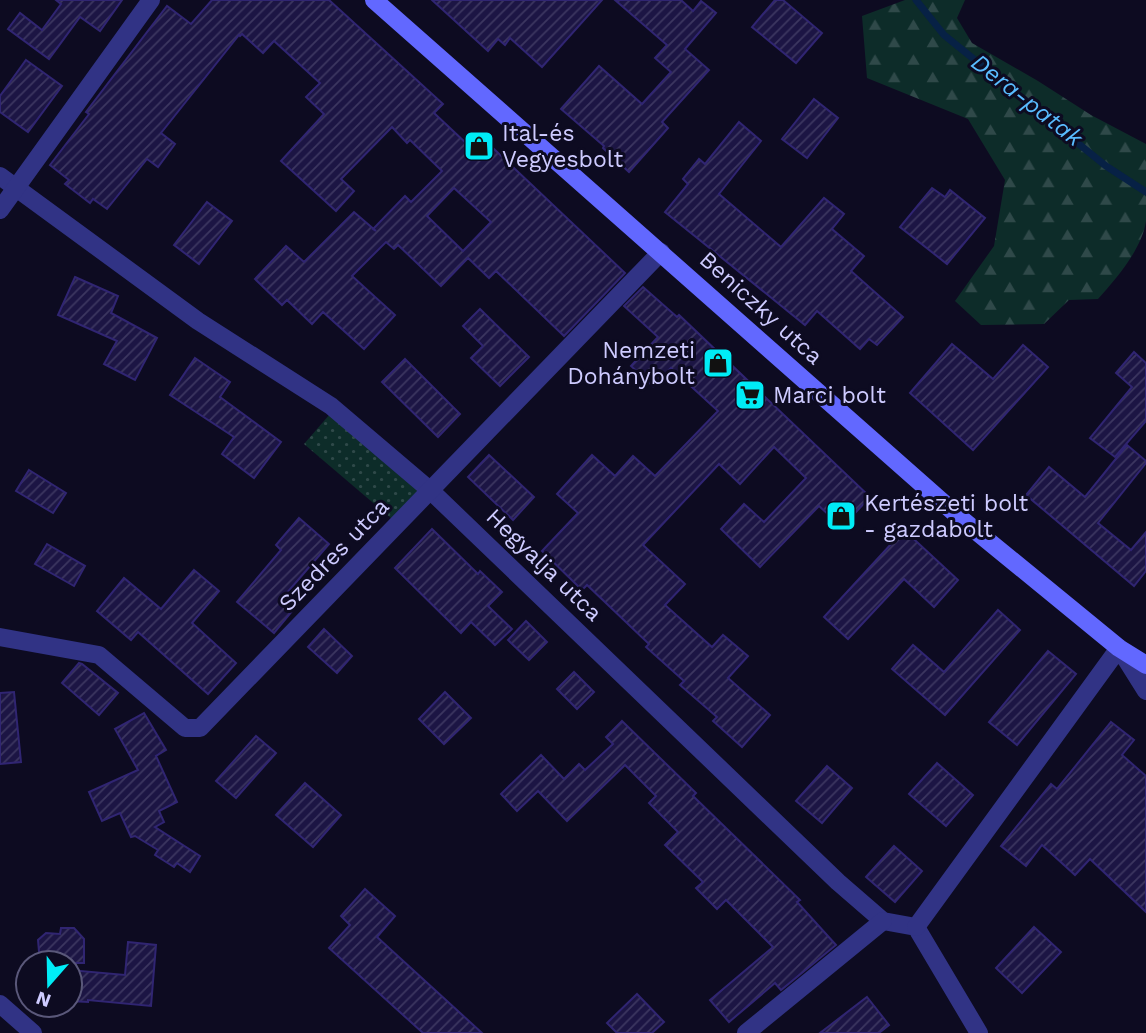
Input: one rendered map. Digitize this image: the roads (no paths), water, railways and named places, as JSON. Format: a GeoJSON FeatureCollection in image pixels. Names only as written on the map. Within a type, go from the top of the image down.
{"type":"FeatureCollection","features":[{"type":"Feature","properties":{"kind":"main road","name":"Beniczky utca"},"geometry":{"type":"LineString","coordinates":[[374,0],[965,522],[1119,648],[1146,665]]}},
{"type":"Feature","properties":{"kind":"street"},"geometry":{"type":"LineString","coordinates":[[0,210],[151,0]]}},
{"type":"Feature","properties":{"kind":"street","name":"Hegyalja utca"},"geometry":{"type":"LineString","coordinates":[[0,176],[198,321],[331,405],[431,491],[828,873],[883,921]]}},
{"type":"Feature","properties":{"kind":"street","name":"Szedres utca"},"geometry":{"type":"LineString","coordinates":[[0,637],[99,655],[185,728],[200,728],[661,252]]}},
{"type":"Feature","properties":{"kind":"street"},"geometry":{"type":"LineString","coordinates":[[916,926],[1119,648],[1146,691]]}},
{"type":"Feature","properties":{"kind":"street"},"geometry":{"type":"LineString","coordinates":[[746,1033],[883,921],[916,926]]}},
{"type":"Feature","properties":{"kind":"street"},"geometry":{"type":"LineString","coordinates":[[916,926],[979,1033]]}},
{"type":"Feature","properties":{"kind":"street"},"geometry":{"type":"LineString","coordinates":[[0,1004],[33,1033]]}},
{"type":"Feature","properties":{"kind":"waterway","name":"Dera-patak"},"geometry":{"type":"LineString","coordinates":[[916,0],[944,35],[1106,166],[1146,192]]}},
{"type":"Feature","properties":{"kind":"place","name":"Ital-és Vegyesbolt"},"geometry":{"type":"Point","coordinates":[479,146]}},
{"type":"Feature","properties":{"kind":"place","name":"Nemzeti Dohánybolt"},"geometry":{"type":"Point","coordinates":[718,363]}},
{"type":"Feature","properties":{"kind":"place","name":"Marci bolt"},"geometry":{"type":"Point","coordinates":[750,395]}},
{"type":"Feature","properties":{"kind":"place","name":"Kertészeti bolt - gazdabolt"},"geometry":{"type":"Point","coordinates":[841,516]}}]}
